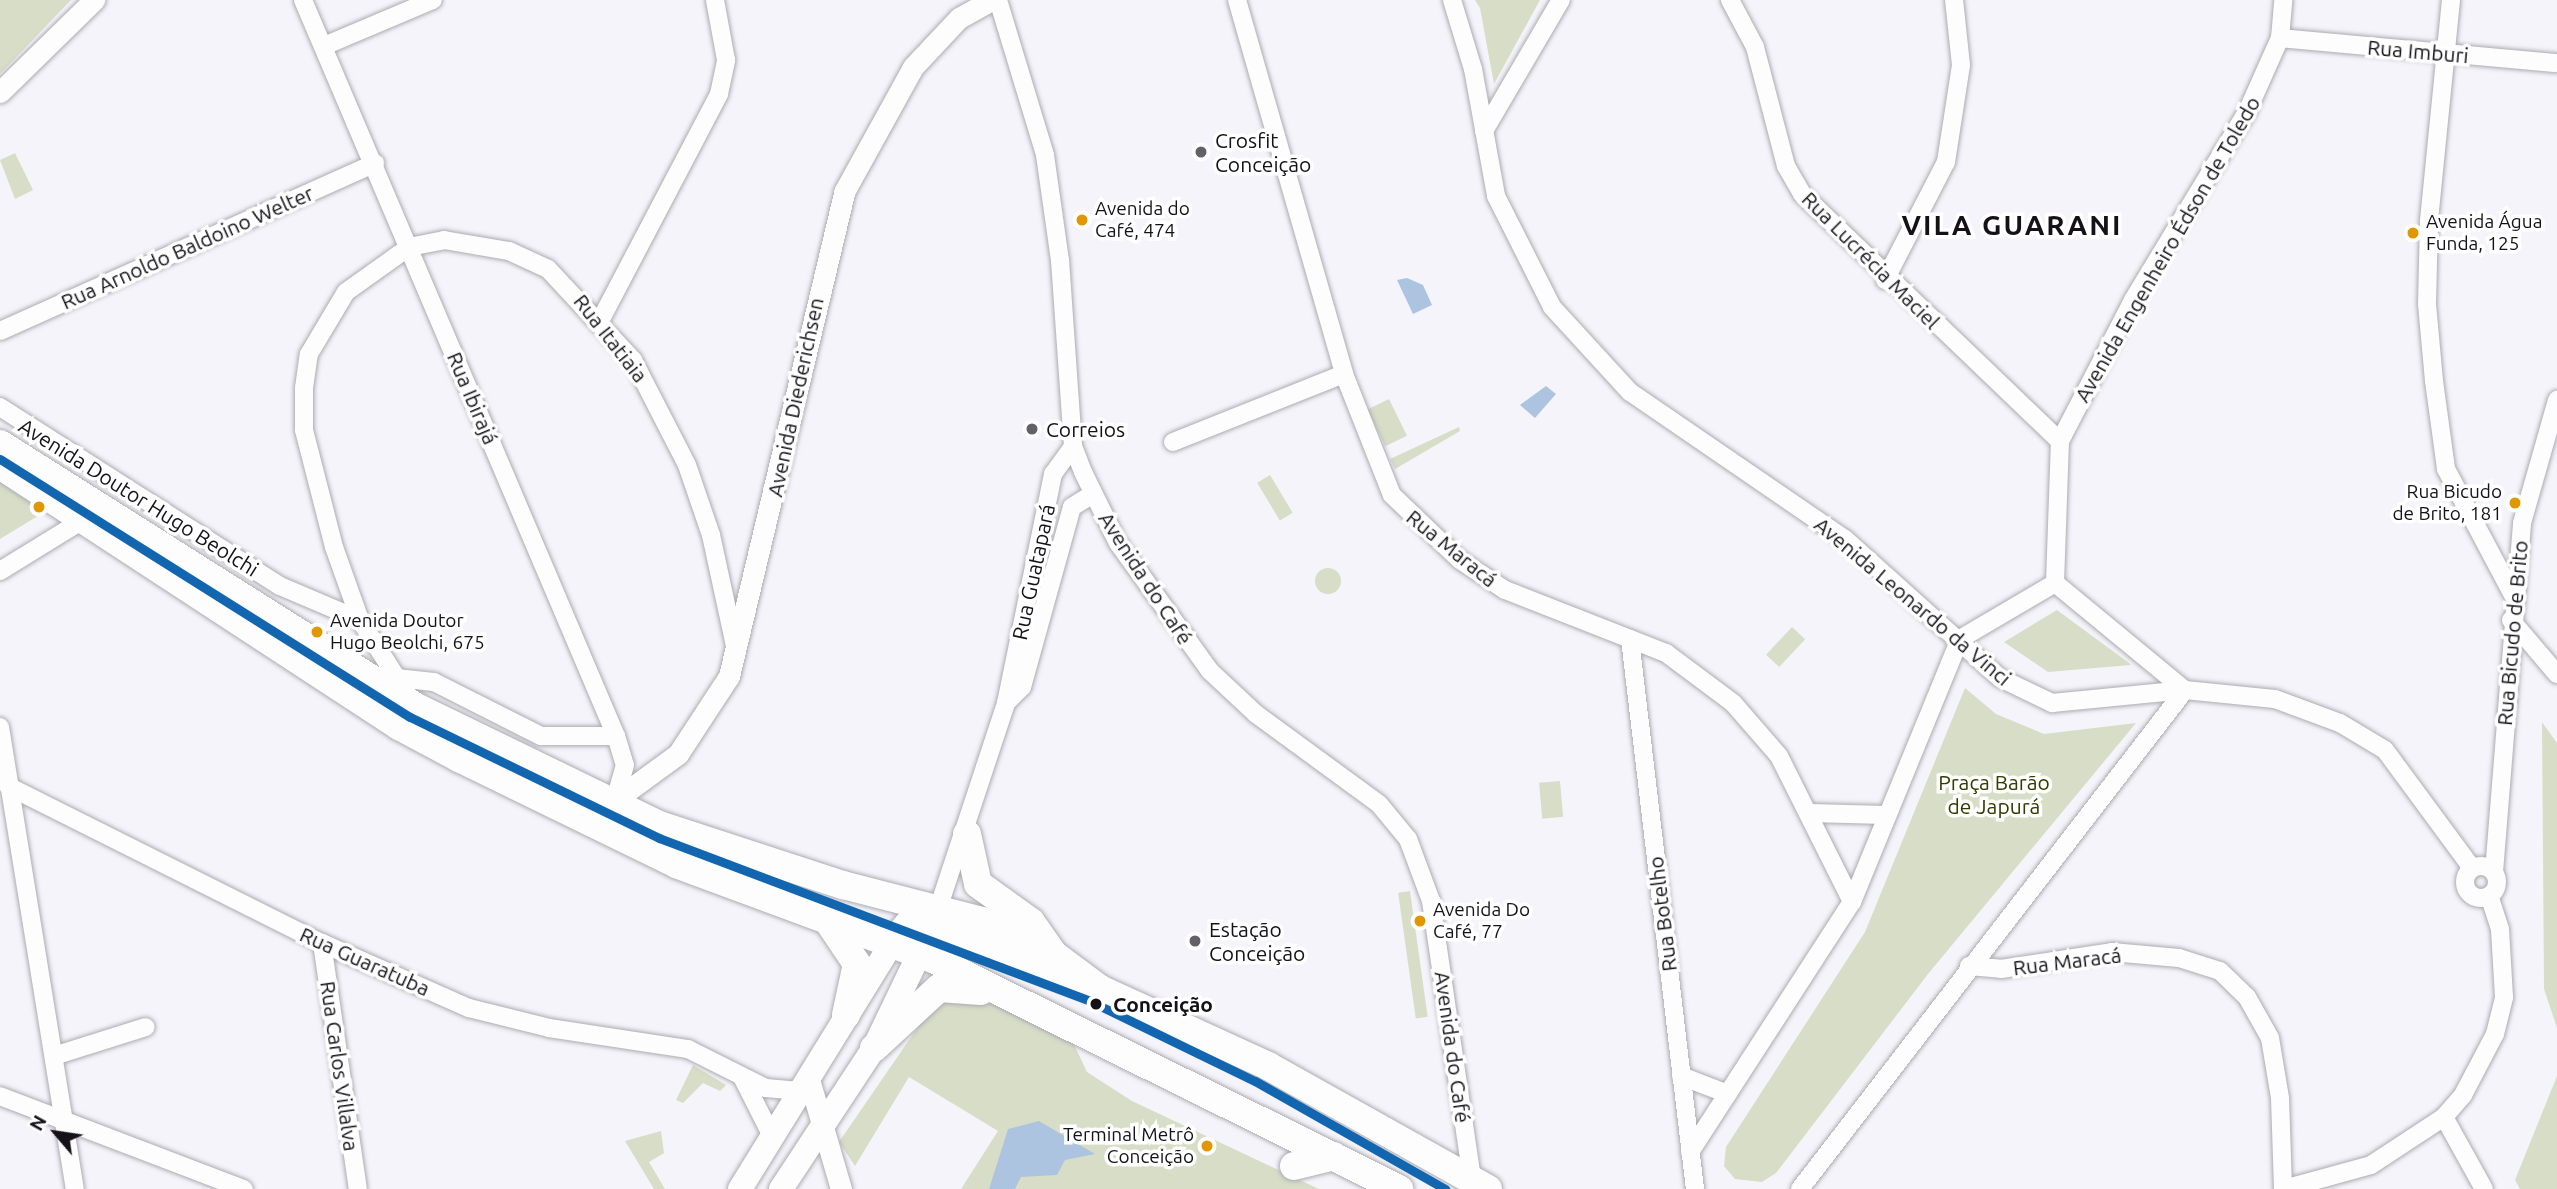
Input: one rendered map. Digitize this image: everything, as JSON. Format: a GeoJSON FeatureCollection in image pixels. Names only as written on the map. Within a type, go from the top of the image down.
{"type":"FeatureCollection","features":[{"type":"Feature","properties":{"kind":"main road","name":"Avenida Doutor Hugo Beolchi"},"geometry":{"type":"LineString","coordinates":[[0,444],[414,706],[615,800],[659,825],[935,918]]}},
{"type":"Feature","properties":{"kind":"main road"},"geometry":{"type":"LineString","coordinates":[[0,465],[399,726],[654,854],[921,954],[1399,1189]]}},
{"type":"Feature","properties":{"kind":"main road"},"geometry":{"type":"LineString","coordinates":[[83,520],[108,517],[174,553]]}},
{"type":"Feature","properties":{"kind":"main road"},"geometry":{"type":"LineString","coordinates":[[510,782],[594,807],[615,800]]}},
{"type":"Feature","properties":{"kind":"main road"},"geometry":{"type":"LineString","coordinates":[[967,834],[978,884],[1031,922],[1053,954],[1100,989]]}},
{"type":"Feature","properties":{"kind":"main road"},"geometry":{"type":"LineString","coordinates":[[824,917],[857,964],[846,1015]]}},
{"type":"Feature","properties":{"kind":"main road"},"geometry":{"type":"LineString","coordinates":[[935,918],[1100,989],[1268,1066],[1478,1186]]}},
{"type":"Feature","properties":{"kind":"main road"},"geometry":{"type":"LineString","coordinates":[[740,1189],[846,1015],[892,943],[908,926],[935,918],[1053,954]]}},
{"type":"Feature","properties":{"kind":"main road","name":"Rua Guatapará"},"geometry":{"type":"LineString","coordinates":[[780,1189],[874,1048],[921,954],[935,918]]}},
{"type":"Feature","properties":{"kind":"main road"},"geometry":{"type":"LineString","coordinates":[[874,1048],[939,988],[998,994]]}},
{"type":"Feature","properties":{"kind":"main road"},"geometry":{"type":"LineString","coordinates":[[1294,1166],[1335,1156]]}},
{"type":"Feature","properties":{"kind":"street"},"geometry":{"type":"LineString","coordinates":[[0,92],[94,0]]}},
{"type":"Feature","properties":{"kind":"street","name":"Rua Ibirajá"},"geometry":{"type":"LineString","coordinates":[[303,0],[375,163],[615,736],[625,765],[615,800]]}},
{"type":"Feature","properties":{"kind":"street"},"geometry":{"type":"LineString","coordinates":[[324,46],[433,0]]}},
{"type":"Feature","properties":{"kind":"street"},"geometry":{"type":"LineString","coordinates":[[601,319],[719,94],[726,60],[715,0]]}},
{"type":"Feature","properties":{"kind":"street","name":"Avenida Diederichsen"},"geometry":{"type":"LineString","coordinates":[[615,800],[663,768],[697,733],[737,655],[844,192],[913,67],[959,18],[991,0]]}},
{"type":"Feature","properties":{"kind":"street","name":"Avenida do Café"},"geometry":{"type":"LineString","coordinates":[[998,0],[1024,73],[1056,221],[1073,446],[1093,494],[1165,615],[1210,671],[1256,714],[1379,804],[1408,839],[1431,901],[1478,1186]]}},
{"type":"Feature","properties":{"kind":"street","name":"Rua Maracá"},"geometry":{"type":"LineString","coordinates":[[1237,0],[1344,374],[1392,495],[1419,526],[1533,606],[1667,653],[1734,703],[1779,756],[1852,902]]}},
{"type":"Feature","properties":{"kind":"street","name":"Avenida Leonardo da Vinci"},"geometry":{"type":"LineString","coordinates":[[1452,0],[1496,196],[1515,238],[1552,307],[1583,347],[1639,399],[1845,539],[1960,639],[2000,678],[2052,704],[2186,690],[2275,699],[2340,723],[2385,750],[2472,868]]}},
{"type":"Feature","properties":{"kind":"street"},"geometry":{"type":"LineString","coordinates":[[1483,131],[1562,0]]}},
{"type":"Feature","properties":{"kind":"street","name":"Rua Lucrécia Maciel"},"geometry":{"type":"LineString","coordinates":[[1730,0],[1755,47],[1786,166],[1802,194],[1885,280],[2060,441]]}},
{"type":"Feature","properties":{"kind":"street"},"geometry":{"type":"LineString","coordinates":[[1885,280],[1946,162],[1961,65],[1954,0]]}},
{"type":"Feature","properties":{"kind":"street","name":"Avenida Engenheiro Édson de Toledo"},"geometry":{"type":"LineString","coordinates":[[2055,583],[2060,441],[2133,300],[2247,112],[2280,38],[2284,0]]}},
{"type":"Feature","properties":{"kind":"street"},"geometry":{"type":"LineString","coordinates":[[2451,0],[2429,222],[2427,304],[2434,380],[2446,469],[2513,595]]}},
{"type":"Feature","properties":{"kind":"street","name":"Rua Imburi"},"geometry":{"type":"LineString","coordinates":[[2280,38],[2557,63]]}},
{"type":"Feature","properties":{"kind":"street","name":"Rua Arnoldo Baldoino Welter"},"geometry":{"type":"LineString","coordinates":[[0,331],[375,163]]}},
{"type":"Feature","properties":{"kind":"street","name":"Rua Itatiaia"},"geometry":{"type":"LineString","coordinates":[[414,706],[360,620],[313,480],[304,388],[309,354],[346,292],[409,247],[444,240],[509,251],[548,269],[601,319],[633,360],[687,465],[711,535],[737,655]]}},
{"type":"Feature","properties":{"kind":"street"},"geometry":{"type":"LineString","coordinates":[[1173,442],[1344,374]]}},
{"type":"Feature","properties":{"kind":"street","name":"Rua Bicudo de Brito"},"geometry":{"type":"LineString","coordinates":[[2494,872],[2513,595],[2522,523],[2557,400]]}},
{"type":"Feature","properties":{"kind":"street","name":"Avenida Doutor Hugo Beolchi"},"geometry":{"type":"LineString","coordinates":[[0,407],[280,586],[360,620]]}},
{"type":"Feature","properties":{"kind":"street","name":"Rua Guatapará"},"geometry":{"type":"LineString","coordinates":[[935,918],[967,834],[1006,703],[1053,474],[1073,446]]}},
{"type":"Feature","properties":{"kind":"street","name":"Rua Guatapará"},"geometry":{"type":"LineString","coordinates":[[1006,703],[1022,687],[1072,507],[1093,494]]}},
{"type":"Feature","properties":{"kind":"street"},"geometry":{"type":"LineString","coordinates":[[0,571],[83,520]]}},
{"type":"Feature","properties":{"kind":"street"},"geometry":{"type":"LineString","coordinates":[[1690,1152],[1852,902],[1960,639],[2055,583],[2186,690],[1969,966],[1800,1189]]}},
{"type":"Feature","properties":{"kind":"street","name":"Avenida Doutor Hugo Beolchi"},"geometry":{"type":"LineString","coordinates":[[264,612],[280,586]]}},
{"type":"Feature","properties":{"kind":"street"},"geometry":{"type":"LineString","coordinates":[[2511,620],[2557,674]]}},
{"type":"Feature","properties":{"kind":"street","name":"Rua Botelho"},"geometry":{"type":"LineString","coordinates":[[1630,639],[1695,1189]]}},
{"type":"Feature","properties":{"kind":"street"},"geometry":{"type":"LineString","coordinates":[[396,678],[434,682],[541,736],[615,736]]}},
{"type":"Feature","properties":{"kind":"street"},"geometry":{"type":"LineString","coordinates":[[0,727],[67,1126],[75,1189]]}},
{"type":"Feature","properties":{"kind":"street","name":"Rua Guaratuba"},"geometry":{"type":"LineString","coordinates":[[8,786],[322,943],[499,1018],[688,1049],[742,1077],[804,1084]]}},
{"type":"Feature","properties":{"kind":"street"},"geometry":{"type":"LineString","coordinates":[[1809,813],[1886,815]]}},
{"type":"Feature","properties":{"kind":"street"},"geometry":{"type":"LineString","coordinates":[[2472,868],[2494,872],[2498,882],[2489,896],[2469,892],[2466,876],[2472,868]]}},
{"type":"Feature","properties":{"kind":"street"},"geometry":{"type":"LineString","coordinates":[[2283,1189],[2371,1165],[2444,1117],[2481,1065],[2504,997],[2500,929],[2489,896]]}},
{"type":"Feature","properties":{"kind":"street","name":"Rua Carlos Villalva"},"geometry":{"type":"LineString","coordinates":[[322,943],[358,1189]]}},
{"type":"Feature","properties":{"kind":"street","name":"Rua Maracá"},"geometry":{"type":"LineString","coordinates":[[1969,966],[2001,969],[2123,952],[2179,958],[2220,971],[2247,997],[2270,1038],[2280,1098],[2283,1189]]}},
{"type":"Feature","properties":{"kind":"street"},"geometry":{"type":"LineString","coordinates":[[54,1056],[146,1027]]}},
{"type":"Feature","properties":{"kind":"street"},"geometry":{"type":"LineString","coordinates":[[1681,1076],[1728,1094]]}},
{"type":"Feature","properties":{"kind":"street"},"geometry":{"type":"LineString","coordinates":[[742,1077],[773,1138]]}},
{"type":"Feature","properties":{"kind":"street"},"geometry":{"type":"LineString","coordinates":[[804,1084],[841,1189]]}},
{"type":"Feature","properties":{"kind":"street"},"geometry":{"type":"LineString","coordinates":[[0,1097],[67,1126],[244,1189]]}},
{"type":"Feature","properties":{"kind":"street"},"geometry":{"type":"LineString","coordinates":[[2444,1117],[2484,1189]]}},
{"type":"Feature","properties":{"kind":"green space"},"geometry":{"type":"Polygon","coordinates":[[[0,0],[71,0],[0,74],[0,0]]]}},
{"type":"Feature","properties":{"kind":"green space"},"geometry":{"type":"Polygon","coordinates":[[[1475,0],[1540,0],[1494,84],[1480,8],[1475,0]]]}},
{"type":"Feature","properties":{"kind":"green space"},"geometry":{"type":"Polygon","coordinates":[[[15,153],[33,190],[15,199],[0,160],[15,153]]]}},
{"type":"Feature","properties":{"kind":"green space"},"geometry":{"type":"Polygon","coordinates":[[[1389,399],[1407,436],[1385,446],[1367,410],[1389,399]]]}},
{"type":"Feature","properties":{"kind":"green space"},"geometry":{"type":"Polygon","coordinates":[[[1459,427],[1460,431],[1395,469],[1390,459],[1459,427]]]}},
{"type":"Feature","properties":{"kind":"green space"},"geometry":{"type":"Polygon","coordinates":[[[1270,475],[1293,513],[1280,520],[1257,483],[1270,475]]]}},
{"type":"Feature","properties":{"kind":"green space"},"geometry":{"type":"Polygon","coordinates":[[[0,476],[51,508],[0,539],[0,476]]]}},
{"type":"Feature","properties":{"kind":"green space"},"geometry":{"type":"Polygon","coordinates":[[[1328,568],[1337,572],[1341,581],[1337,590],[1328,594],[1319,590],[1315,581],[1319,572],[1328,568]]]}},
{"type":"Feature","properties":{"kind":"green space"},"geometry":{"type":"Polygon","coordinates":[[[2057,610],[2131,665],[2048,672],[2004,642],[2057,610]]]}},
{"type":"Feature","properties":{"kind":"green space"},"geometry":{"type":"Polygon","coordinates":[[[1792,627],[1805,639],[1779,667],[1766,655],[1792,627]]]}},
{"type":"Feature","properties":{"kind":"green space","name":"Praça Barão de Japurá"},"geometry":{"type":"Polygon","coordinates":[[[1965,688],[1996,714],[2044,734],[2136,723],[1928,974],[1776,1173],[1762,1182],[1735,1179],[1724,1166],[1726,1147],[1865,932],[1965,688]]]}},
{"type":"Feature","properties":{"kind":"green space"},"geometry":{"type":"Polygon","coordinates":[[[2542,722],[2557,743],[2557,1028],[2544,989],[2542,722]]]}},
{"type":"Feature","properties":{"kind":"green space"},"geometry":{"type":"Polygon","coordinates":[[[1560,781],[1563,817],[1542,819],[1539,783],[1560,781]]]}},
{"type":"Feature","properties":{"kind":"green space"},"geometry":{"type":"Polygon","coordinates":[[[1410,891],[1428,1017],[1416,1018],[1398,893],[1410,891]]]}},
{"type":"Feature","properties":{"kind":"green space"},"geometry":{"type":"Polygon","coordinates":[[[942,992],[1013,1005],[1071,1038],[1087,1072],[1132,1101],[1319,1189],[961,1189],[998,1131],[909,1077],[855,1166],[839,1142],[942,992]]]}},
{"type":"Feature","properties":{"kind":"green space"},"geometry":{"type":"Polygon","coordinates":[[[693,1065],[726,1085],[720,1091],[703,1083],[683,1103],[676,1100],[693,1065]]]}},
{"type":"Feature","properties":{"kind":"green space"},"geometry":{"type":"Polygon","coordinates":[[[2557,1076],[2557,1189],[2520,1189],[2515,1180],[2557,1076]]]}},
{"type":"Feature","properties":{"kind":"green space"},"geometry":{"type":"Polygon","coordinates":[[[661,1131],[664,1153],[649,1162],[665,1189],[654,1189],[625,1141],[661,1131]]]}},
{"type":"Feature","properties":{"kind":"water"},"geometry":{"type":"Polygon","coordinates":[[[1407,278],[1423,285],[1432,305],[1413,314],[1397,280],[1407,278]]]}},
{"type":"Feature","properties":{"kind":"water"},"geometry":{"type":"Polygon","coordinates":[[[1546,386],[1556,394],[1535,418],[1520,405],[1546,386]]]}},
{"type":"Feature","properties":{"kind":"water"},"geometry":{"type":"Polygon","coordinates":[[[1039,1121],[1095,1154],[1065,1160],[1057,1175],[1021,1177],[1015,1189],[989,1189],[1008,1129],[1039,1121]]]}},
{"type":"Feature","properties":{"kind":"transit line"},"geometry":{"type":"LineString","coordinates":[[0,459],[410,717],[659,838],[1090,1001],[1255,1081],[1445,1189]]}},
{"type":"Feature","properties":{"kind":"place","name":"Crosfit Conceição"},"geometry":{"type":"Point","coordinates":[1201,152]}},
{"type":"Feature","properties":{"kind":"place","name":"Avenida do Café, 474"},"geometry":{"type":"Point","coordinates":[1082,220]}},
{"type":"Feature","properties":{"kind":"place","name":"Avenida Água Funda, 125"},"geometry":{"type":"Point","coordinates":[2413,233]}},
{"type":"Feature","properties":{"kind":"place","name":"Correios"},"geometry":{"type":"Point","coordinates":[1032,429]}},
{"type":"Feature","properties":{"kind":"place","name":"Rua Bicudo de Brito, 181"},"geometry":{"type":"Point","coordinates":[2515,503]}},
{"type":"Feature","properties":{"kind":"place","name":"Avenida Doutor Hugo Beolchi, 675"},"geometry":{"type":"Point","coordinates":[317,632]}},
{"type":"Feature","properties":{"kind":"place","name":"Avenida Do Café, 77"},"geometry":{"type":"Point","coordinates":[1420,921]}},
{"type":"Feature","properties":{"kind":"place","name":"Estação Conceição"},"geometry":{"type":"Point","coordinates":[1195,941]}},
{"type":"Feature","properties":{"kind":"place","name":"Conceição"},"geometry":{"type":"Point","coordinates":[1096,1004]}},
{"type":"Feature","properties":{"kind":"place","name":"Terminal Metrô Conceição"},"geometry":{"type":"Point","coordinates":[1207,1146]}},
{"type":"Feature","properties":{"kind":"district","name":"VILA GUARANI"},"geometry":{"type":"Point","coordinates":[2012,225]}}]}
